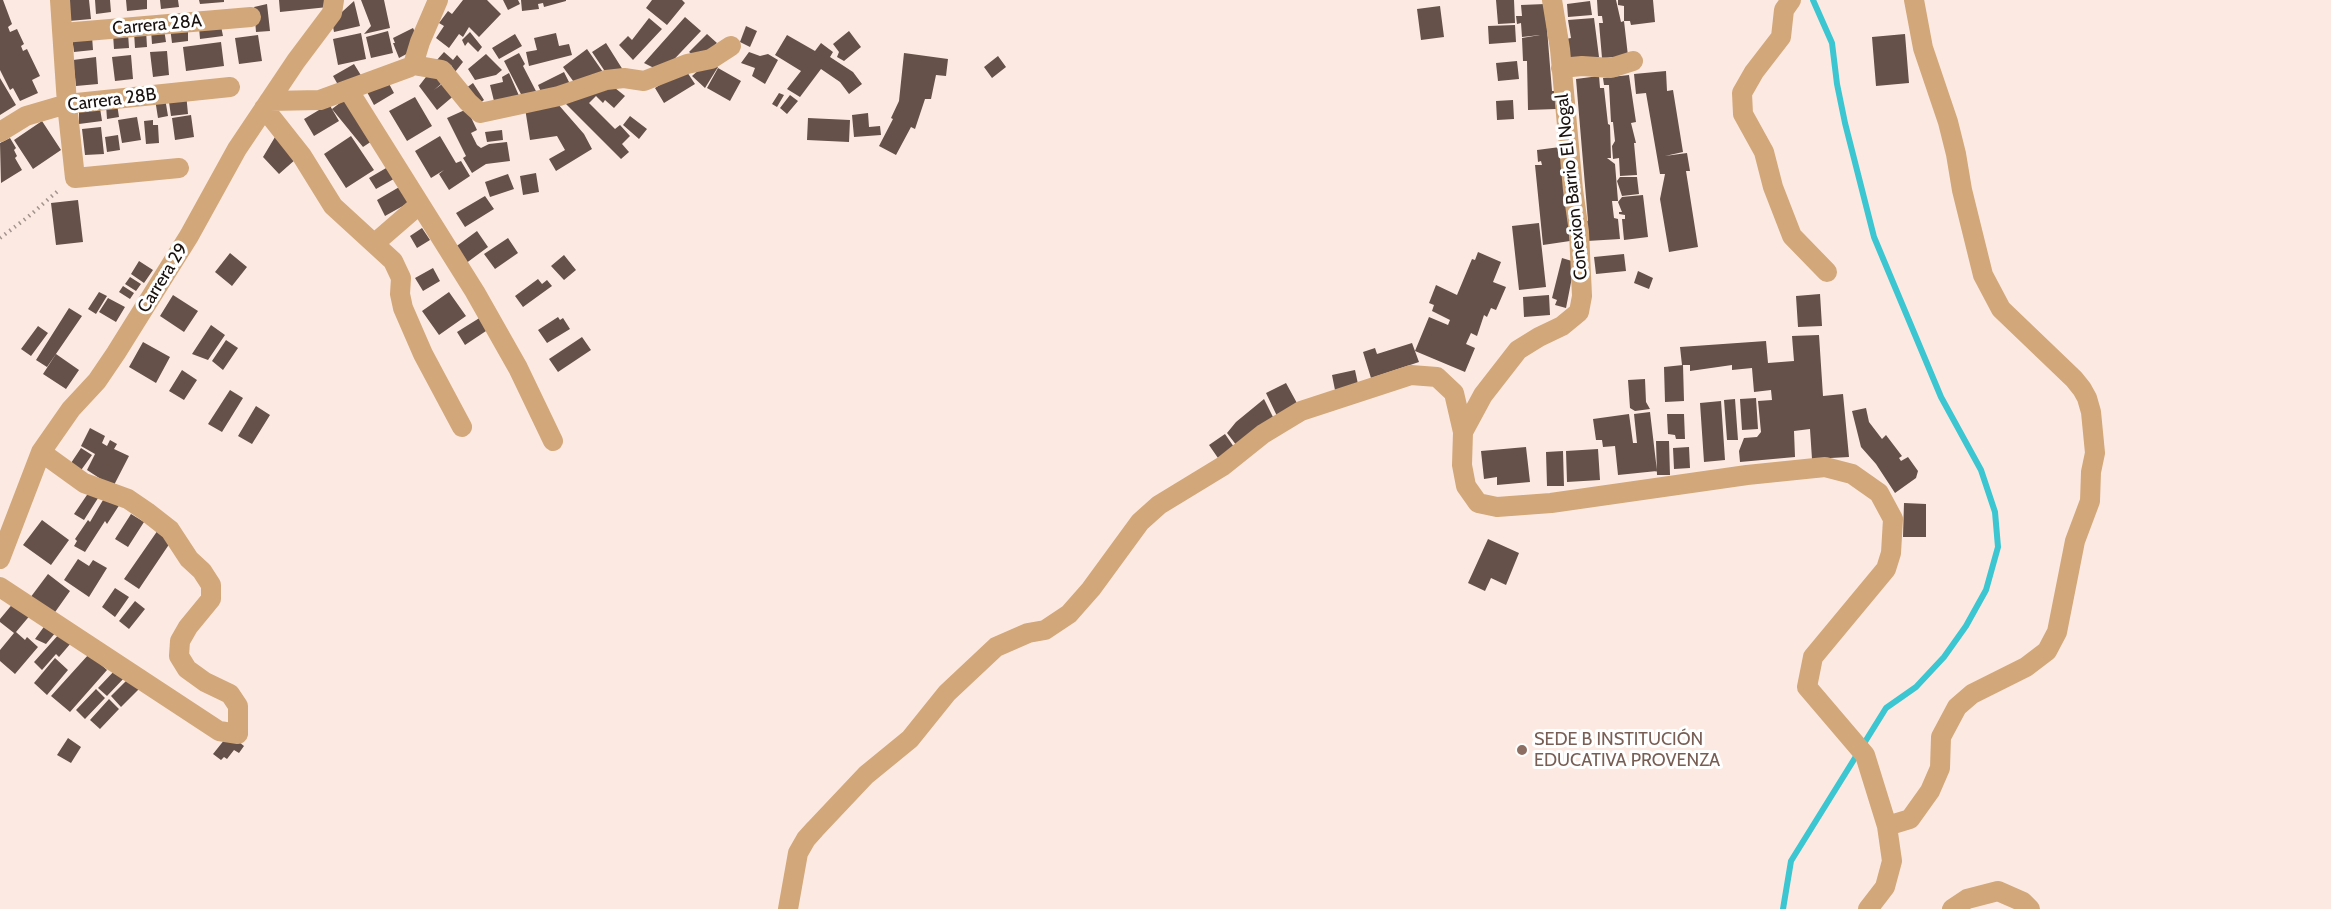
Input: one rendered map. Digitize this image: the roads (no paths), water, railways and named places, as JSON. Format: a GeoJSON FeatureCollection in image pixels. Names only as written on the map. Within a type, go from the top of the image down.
{"type":"FeatureCollection","features":[{"type":"Feature","properties":{"kind":"street"},"geometry":{"type":"LineString","coordinates":[[60,0],[75,178],[179,168]]}},
{"type":"Feature","properties":{"kind":"street","name":"Carrera 29"},"geometry":{"type":"LineString","coordinates":[[0,559],[41,452],[71,409],[97,381],[116,353],[189,236],[237,149],[296,61],[332,13],[334,0]]}},
{"type":"Feature","properties":{"kind":"street"},"geometry":{"type":"LineString","coordinates":[[413,65],[438,0]]}},
{"type":"Feature","properties":{"kind":"street","name":"Conexion Barrio El Nogal"},"geometry":{"type":"LineString","coordinates":[[1463,432],[1484,396],[1518,350],[1562,326],[1579,312],[1582,296],[1582,271],[1552,0]]}},
{"type":"Feature","properties":{"kind":"street"},"geometry":{"type":"LineString","coordinates":[[1791,0],[1784,10],[1781,37],[1754,72],[1743,93],[1743,114],[1764,152],[1773,187],[1792,236],[1827,272]]}},
{"type":"Feature","properties":{"kind":"street"},"geometry":{"type":"LineString","coordinates":[[1887,826],[1910,819],[1930,791],[1940,768],[1941,737],[1957,706],[1972,694],[2026,667],[2048,651],[2057,632],[2075,541],[2090,501],[2091,472],[2095,453],[2093,424],[2087,398],[2074,379],[2001,309],[1983,275],[1962,190],[1956,153],[1923,48],[1914,0]]}},
{"type":"Feature","properties":{"kind":"street","name":"Carrera 28A"},"geometry":{"type":"LineString","coordinates":[[63,33],[251,18]]}},
{"type":"Feature","properties":{"kind":"street"},"geometry":{"type":"LineString","coordinates":[[266,104],[320,100],[413,65],[442,70],[480,113],[548,99],[606,80],[624,78],[644,81],[687,64],[711,60],[731,46]]}},
{"type":"Feature","properties":{"kind":"street"},"geometry":{"type":"LineString","coordinates":[[1561,68],[1582,66],[1611,68],[1634,61]]}},
{"type":"Feature","properties":{"kind":"street","name":"Carrera 28B"},"geometry":{"type":"LineString","coordinates":[[0,132],[26,117],[67,104],[230,87]]}},
{"type":"Feature","properties":{"kind":"street"},"geometry":{"type":"LineString","coordinates":[[348,91],[475,292],[518,368],[553,441]]}},
{"type":"Feature","properties":{"kind":"street"},"geometry":{"type":"LineString","coordinates":[[266,104],[333,206],[393,261],[400,278],[403,308],[423,354],[462,427]]}},
{"type":"Feature","properties":{"kind":"street"},"geometry":{"type":"LineString","coordinates":[[375,243],[420,204]]}},
{"type":"Feature","properties":{"kind":"street"},"geometry":{"type":"LineString","coordinates":[[788,909],[798,853],[815,829],[867,775],[910,739],[947,693],[996,647],[1028,633],[1045,630],[1069,614],[1140,522],[1159,505],[1223,466],[1263,434],[1301,411],[1411,375],[1437,377],[1454,393],[1463,432],[1462,465],[1466,486],[1478,503],[1497,507],[1573,500],[1747,475],[1825,467],[1852,474],[1878,494],[1893,519],[1891,553],[1886,569],[1813,657],[1807,687],[1865,755],[1887,826],[1892,861],[1885,887],[1868,909]]}},
{"type":"Feature","properties":{"kind":"street"},"geometry":{"type":"LineString","coordinates":[[0,587],[219,731],[238,734],[238,706],[230,694],[205,682],[187,669],[179,656],[180,641],[188,627],[211,599],[211,585],[202,572],[189,559],[170,530],[147,512],[128,499],[84,483],[41,452]]}},
{"type":"Feature","properties":{"kind":"street"},"geometry":{"type":"LineString","coordinates":[[1952,909],[1967,899],[1998,891],[2023,902],[2030,909]]}},
{"type":"Feature","properties":{"kind":"waterway"},"geometry":{"type":"LineString","coordinates":[[1783,909],[1791,861],[1886,708],[1916,687],[1944,657],[1966,626],[1986,590],[1998,547],[1995,512],[1981,470],[1941,397],[1874,237],[1845,123],[1832,43],[1813,0]]}},
{"type":"Feature","properties":{"kind":"place","name":"SEDE B INSTITUCIÓN EDUCATIVA PROVENZA"},"geometry":{"type":"Point","coordinates":[1522,750]}}]}
